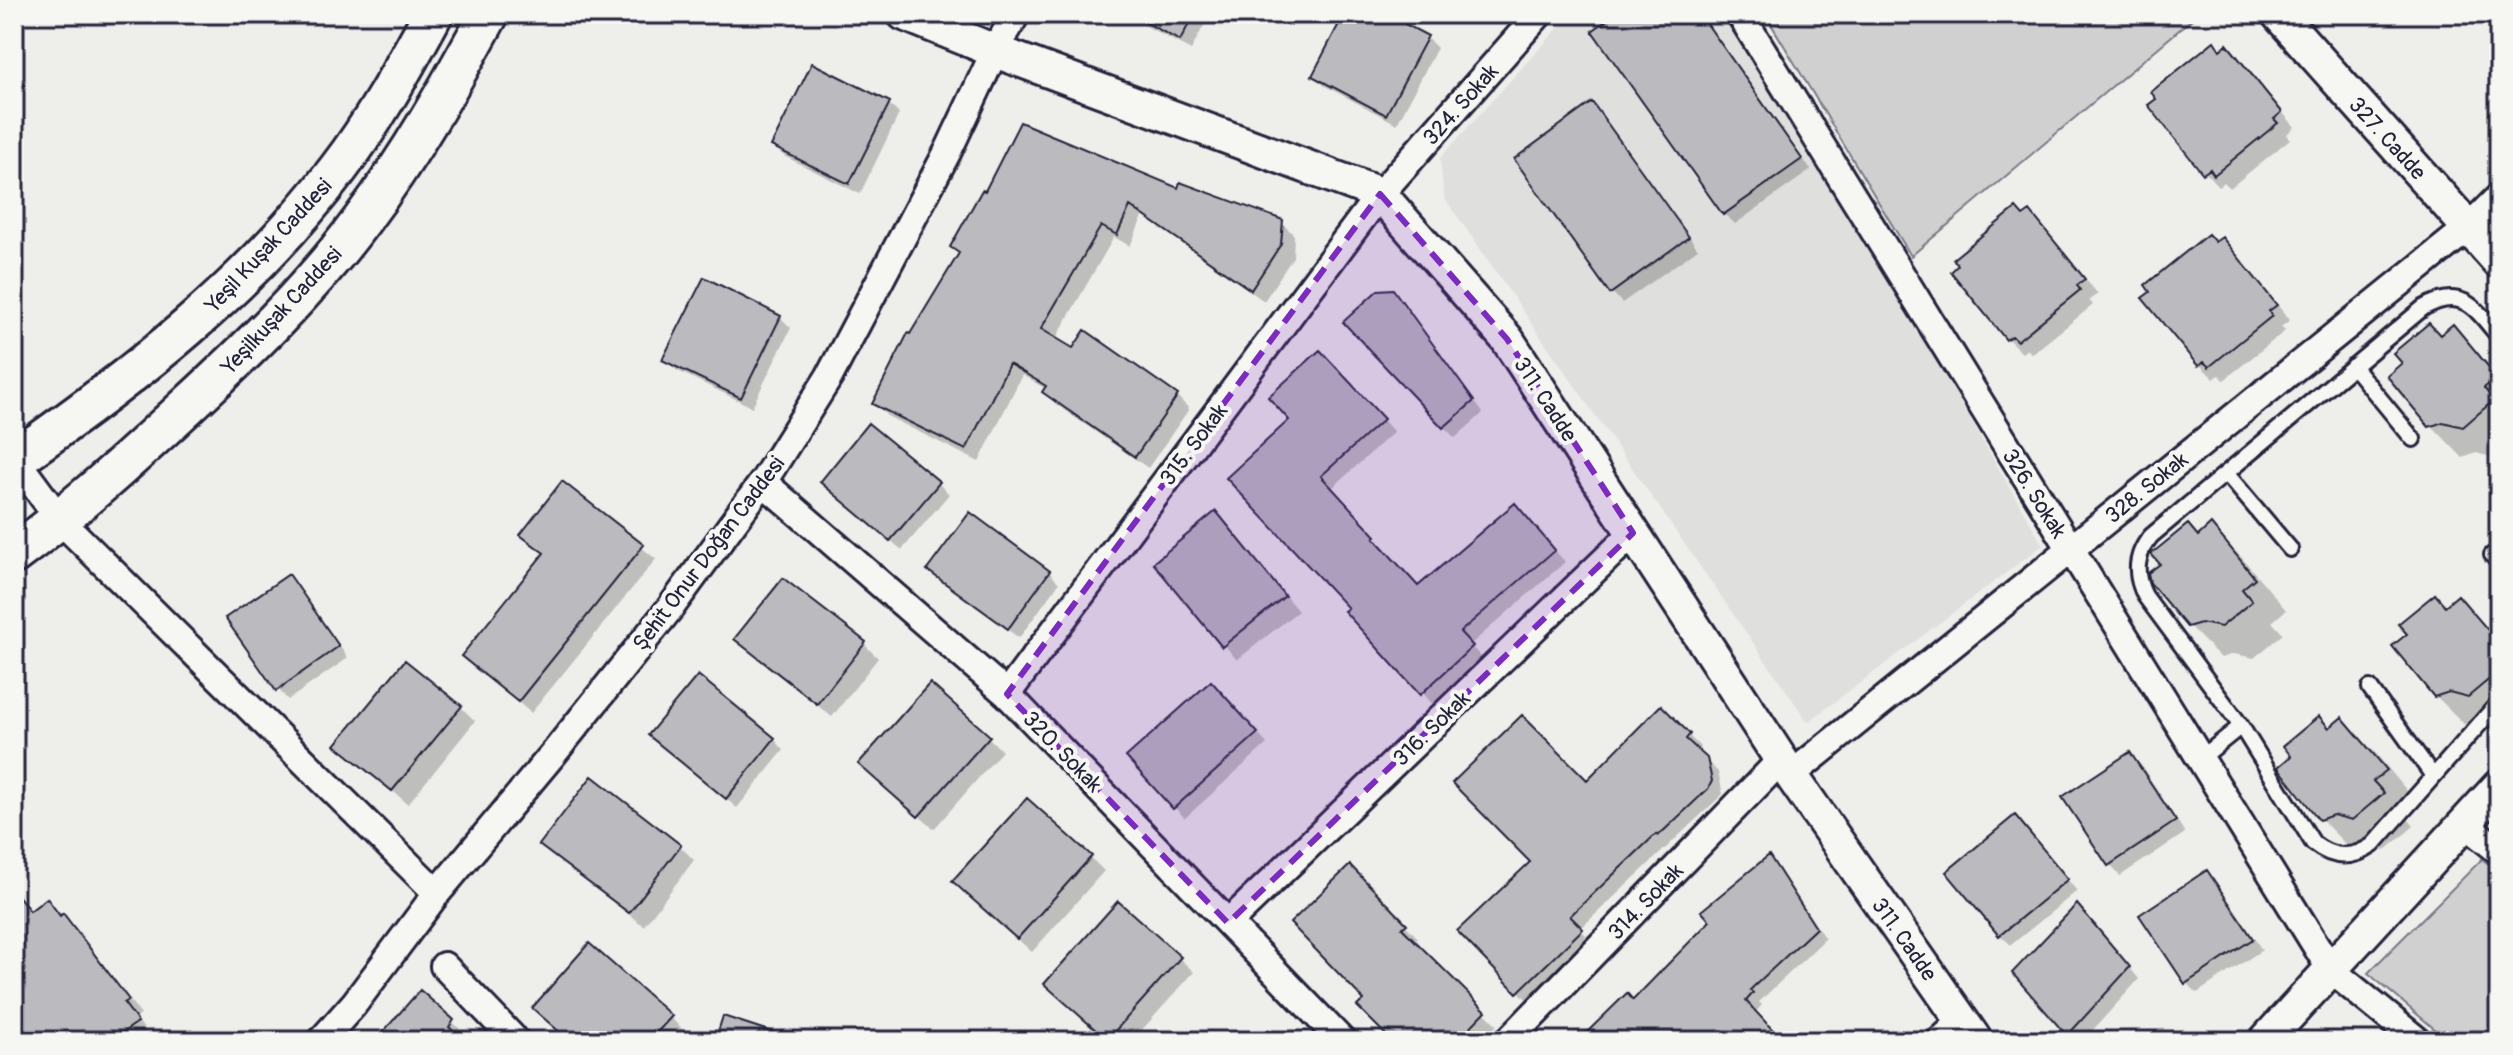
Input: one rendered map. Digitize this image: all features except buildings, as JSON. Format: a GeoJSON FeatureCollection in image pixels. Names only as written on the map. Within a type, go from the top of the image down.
{"type":"FeatureCollection","features":[{"type":"Feature","properties":{"kind":"main road","name":"Yeşil Kuşak Caddesi"},"geometry":{"type":"LineString","coordinates":[[14,459],[158,353],[209,311],[251,270],[339,169],[399,75],[433,14]]}},
{"type":"Feature","properties":{"kind":"main road","name":"Yeşilkuşak Caddesi"},"geometry":{"type":"LineString","coordinates":[[14,554],[60,520],[241,356],[307,288],[360,223],[412,149],[489,14]]}},
{"type":"Feature","properties":{"kind":"street","name":"311. Cadde"},"geometry":{"type":"LineString","coordinates":[[904,14],[995,51],[1380,194],[1507,339],[1960,1034]]}},
{"type":"Feature","properties":{"kind":"street","name":"Şehit Onur Doğan Caddesi"},"geometry":{"type":"LineString","coordinates":[[321,1041],[354,1004],[437,893],[671,607],[763,482],[829,377],[1016,14]]}},
{"type":"Feature","properties":{"kind":"street","name":"324. Sokak"},"geometry":{"type":"LineString","coordinates":[[1380,194],[1539,14]]}},
{"type":"Feature","properties":{"kind":"street","name":"326. Sokak"},"geometry":{"type":"LineString","coordinates":[[1740,14],[2331,970],[2418,1041]]}},
{"type":"Feature","properties":{"kind":"street","name":"327. Cadde"},"geometry":{"type":"LineString","coordinates":[[2278,14],[2499,262]]}},
{"type":"Feature","properties":{"kind":"street","name":"315. Sokak"},"geometry":{"type":"LineString","coordinates":[[1007,694],[1380,194]]}},
{"type":"Feature","properties":{"kind":"street","name":"328. Sokak"},"geometry":{"type":"LineString","coordinates":[[1786,767],[2069,549],[2468,228],[2499,197]]}},
{"type":"Feature","properties":{"kind":"street"},"geometry":{"type":"LineString","coordinates":[[14,459],[60,520],[176,631],[437,893]]}},
{"type":"Feature","properties":{"kind":"street","name":"320. Sokak"},"geometry":{"type":"LineString","coordinates":[[763,482],[1007,694],[1342,1041]]}},
{"type":"Feature","properties":{"kind":"street","name":"316. Sokak"},"geometry":{"type":"LineString","coordinates":[[1228,923],[1633,533]]}},
{"type":"Feature","properties":{"kind":"street","name":"314. Sokak"},"geometry":{"type":"LineString","coordinates":[[1508,1041],[1786,767]]}},
{"type":"Feature","properties":{"kind":"street"},"geometry":{"type":"LineString","coordinates":[[2265,1041],[2499,786]]}},
{"type":"Feature","properties":{"kind":"street"},"geometry":{"type":"LineString","coordinates":[[2465,824],[2499,851]]}},
{"type":"Feature","properties":{"kind":"street"},"geometry":{"type":"LineString","coordinates":[[444,966],[516,1041]]}},
{"type":"Feature","properties":{"kind":"lane"},"geometry":{"type":"LineString","coordinates":[[2499,337],[2472,304],[2462,300],[2442,299],[2423,308],[2151,536],[2139,554],[2137,575],[2145,596],[2241,726],[2313,843],[2332,854],[2354,855],[2373,845],[2499,702]]}},
{"type":"Feature","properties":{"kind":"lane"},"geometry":{"type":"LineString","coordinates":[[2353,366],[2413,439]]}},
{"type":"Feature","properties":{"kind":"lane"},"geometry":{"type":"LineString","coordinates":[[2226,473],[2290,549]]}},
{"type":"Feature","properties":{"kind":"lane"},"geometry":{"type":"LineString","coordinates":[[2370,688],[2433,776]]}},
{"type":"Feature","properties":{"kind":"lane"},"geometry":{"type":"LineString","coordinates":[[2200,759],[2241,726]]}},
{"type":"Feature","properties":{"kind":"highlighted area"},"geometry":{"type":"Polygon","coordinates":[[[1380,194],[1507,339],[1633,533],[1228,923],[1007,694],[1380,194]]]}},
{"type":"Feature","properties":{"kind":"shaded area"},"geometry":{"type":"Polygon","coordinates":[[[1571,14],[1726,14],[1846,204],[2043,545],[1808,722],[1444,197],[1440,158],[1571,14]]]}},
{"type":"Feature","properties":{"kind":"shaded area"},"geometry":{"type":"Polygon","coordinates":[[[1765,14],[2198,14],[1911,256],[1765,14]]]}},
{"type":"Feature","properties":{"kind":"shaded area"},"geometry":{"type":"Polygon","coordinates":[[[2482,859],[2499,872],[2499,1041],[2449,1041],[2368,973],[2482,859]]]}}]}
